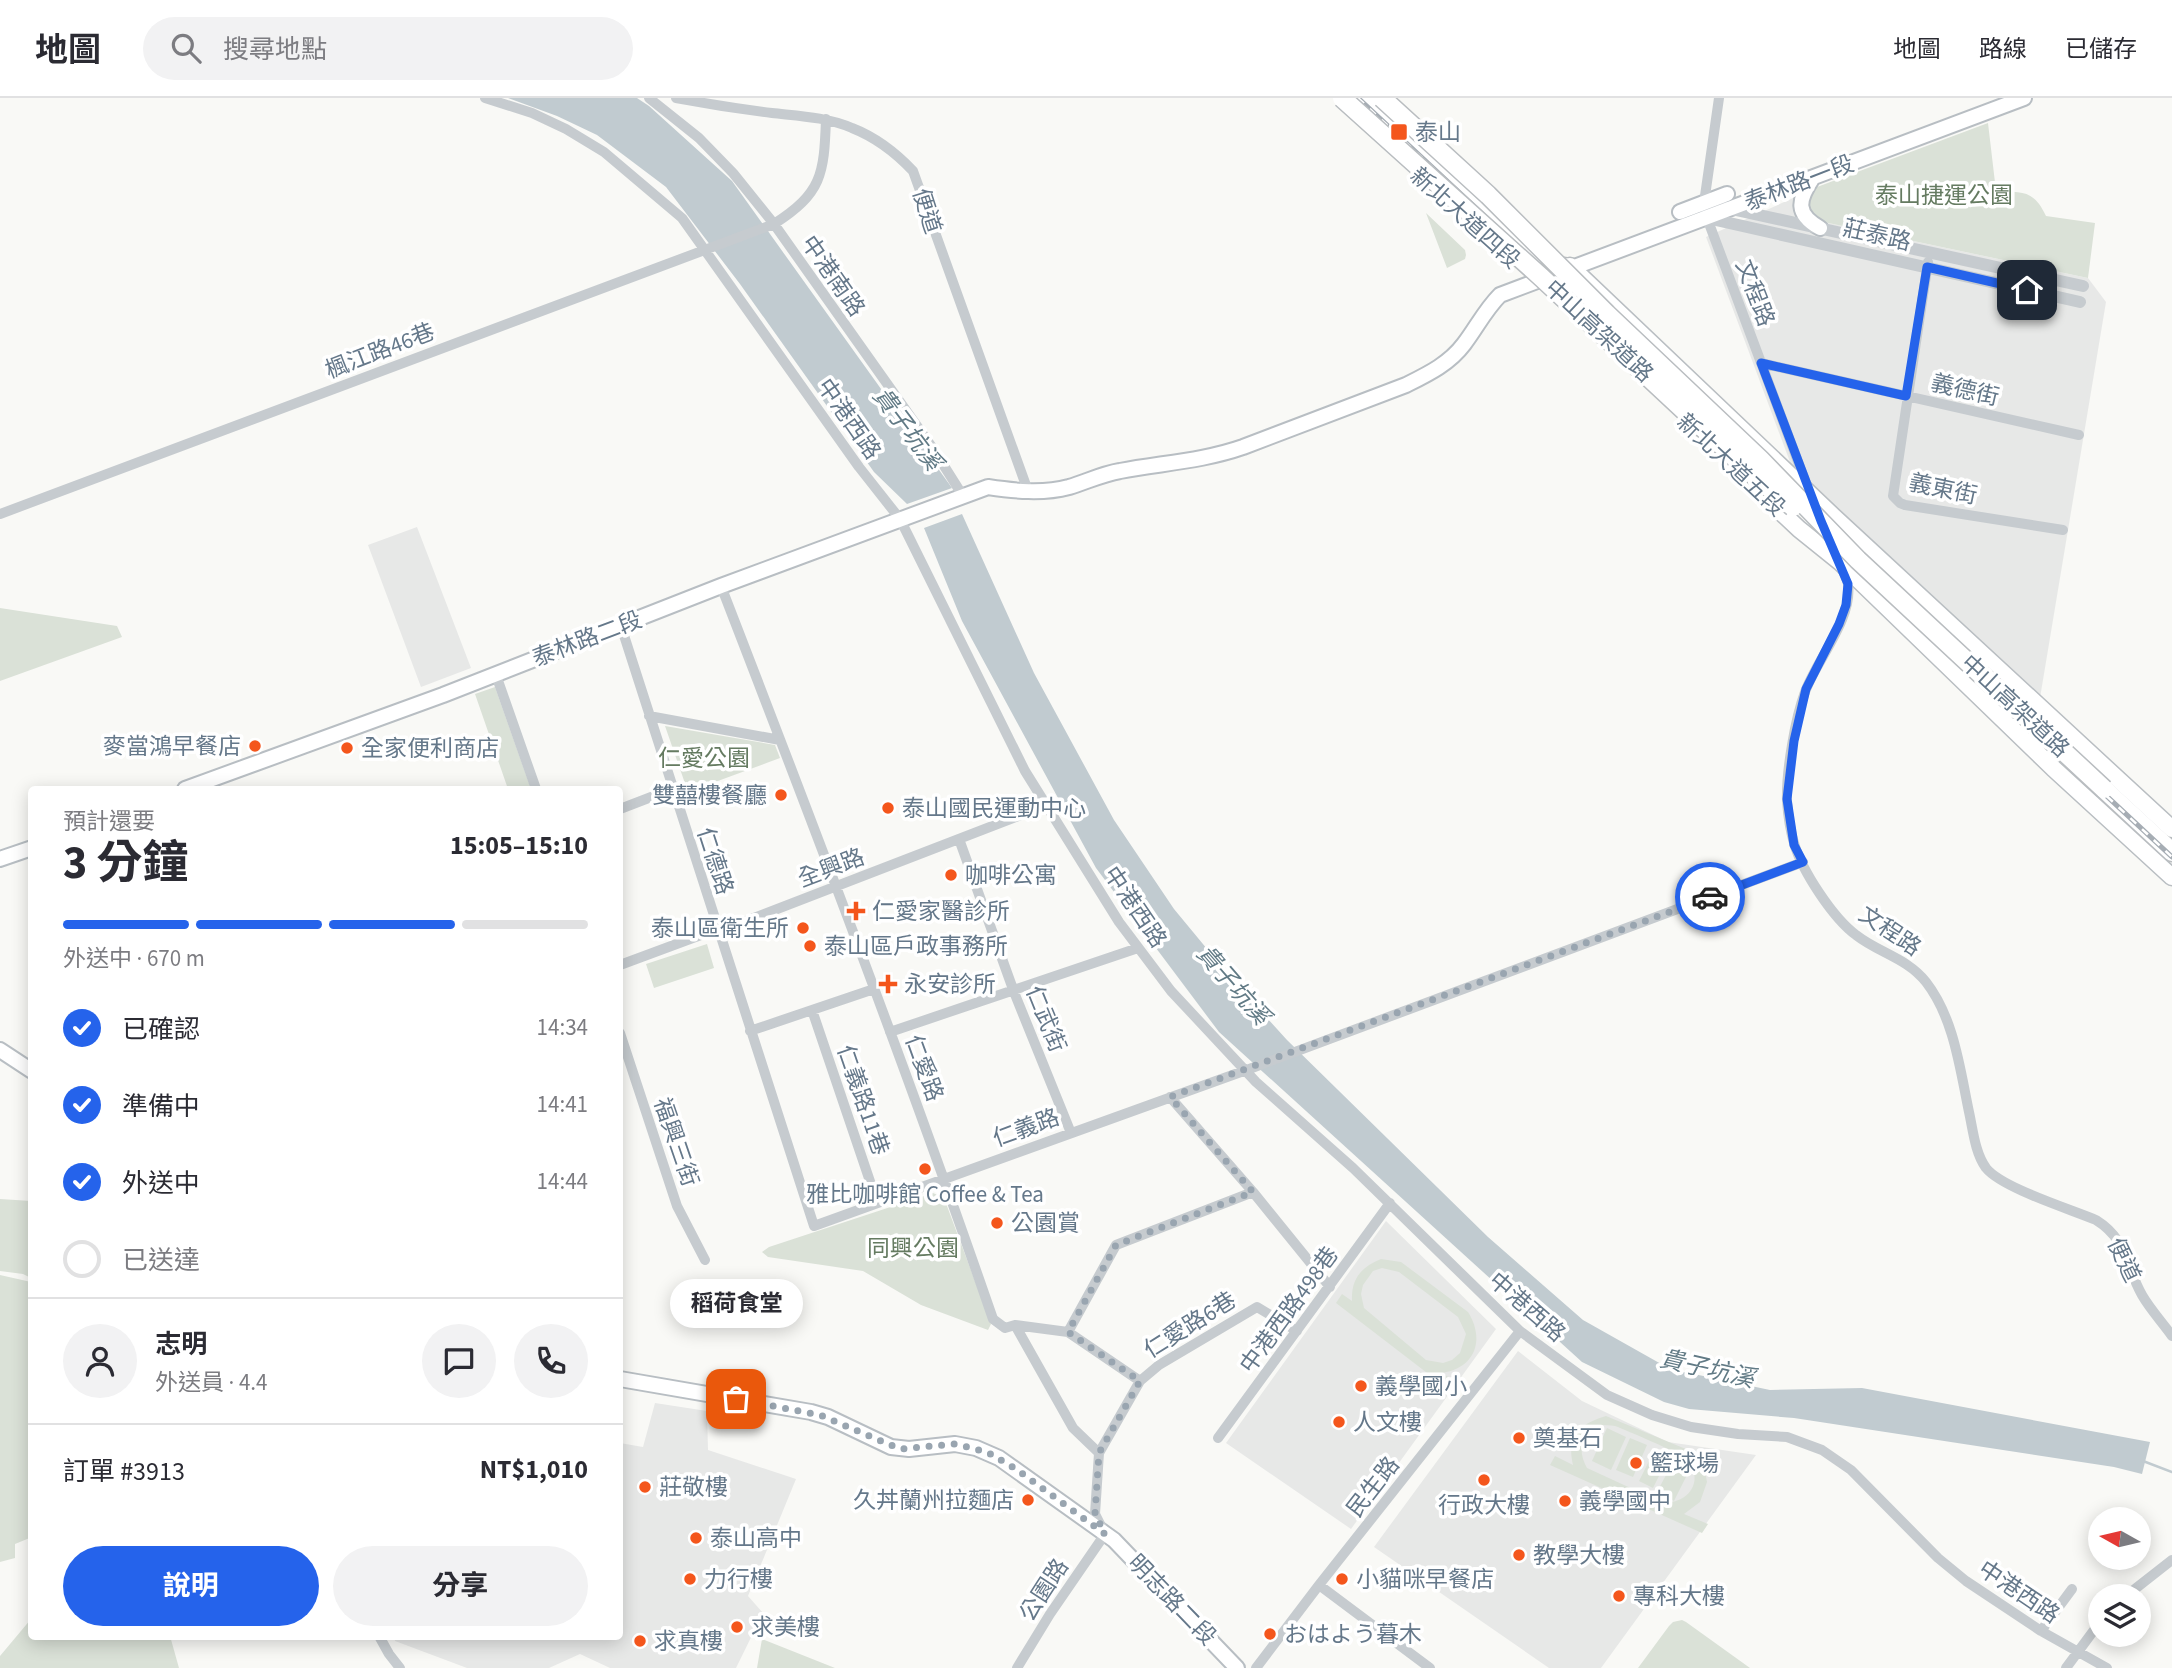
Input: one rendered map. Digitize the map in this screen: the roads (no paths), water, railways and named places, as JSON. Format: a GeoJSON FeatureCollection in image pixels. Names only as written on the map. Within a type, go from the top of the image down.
{"type":"FeatureCollection","features":[{"type":"Feature","properties":{"kind":"highway","name":"中山高架道路"},"geometry":{"type":"LineString","coordinates":[[1342,98],[1541,277],[1749,471],[1858,560]]}},
{"type":"Feature","properties":{"kind":"highway"},"geometry":{"type":"LineString","coordinates":[[1362,98],[1380,105],[1541,264],[1573,269]]}},
{"type":"Feature","properties":{"kind":"highway","name":"中山高架道路"},"geometry":{"type":"LineString","coordinates":[[1380,105],[1488,195],[1607,314],[1760,459],[1858,560],[2172,852]]}},
{"type":"Feature","properties":{"kind":"highway"},"geometry":{"type":"LineString","coordinates":[[1536,282],[1541,264]]}},
{"type":"Feature","properties":{"kind":"main road","name":"新北大道四段"},"geometry":{"type":"LineString","coordinates":[[1332,98],[1536,282]]}},
{"type":"Feature","properties":{"kind":"main road","name":"新北大道四段"},"geometry":{"type":"LineString","coordinates":[[1393,98],[1573,269]]}},
{"type":"Feature","properties":{"kind":"main road","name":"泰林路一段"},"geometry":{"type":"LineString","coordinates":[[1680,212],[1732,209],[2024,98]]}},
{"type":"Feature","properties":{"kind":"main road"},"geometry":{"type":"LineString","coordinates":[[1813,178],[1802,193],[1800,203],[1803,215],[1820,228]]}},
{"type":"Feature","properties":{"kind":"main road","name":"泰林路一段"},"geometry":{"type":"LineString","coordinates":[[1573,269],[1705,210],[1727,194]]}},
{"type":"Feature","properties":{"kind":"main road"},"geometry":{"type":"LineString","coordinates":[[1028,491],[1068,487],[1119,471],[1217,456],[1406,385],[1432,373],[1446,362],[1463,345],[1489,306],[1500,295],[1573,269]]}},
{"type":"Feature","properties":{"kind":"main road","name":"新北大道五段"},"geometry":{"type":"LineString","coordinates":[[1573,269],[1811,496],[2172,829]]}},
{"type":"Feature","properties":{"kind":"main road","name":"新北大道五段"},"geometry":{"type":"LineString","coordinates":[[1536,282],[1799,529],[1840,562],[2172,877]]}},
{"type":"Feature","properties":{"kind":"main road"},"geometry":{"type":"LineString","coordinates":[[1679,416],[1689,418],[1699,412],[1703,392]]}},
{"type":"Feature","properties":{"kind":"main road","name":"泰林路二段"},"geometry":{"type":"LineString","coordinates":[[193,786],[496,675],[721,586],[988,486],[1028,491]]}},
{"type":"Feature","properties":{"kind":"main road"},"geometry":{"type":"LineString","coordinates":[[2029,744],[2031,725],[2035,718],[2043,716],[2059,724]]}},
{"type":"Feature","properties":{"kind":"main road"},"geometry":{"type":"LineString","coordinates":[[0,859],[28,849]]}},
{"type":"Feature","properties":{"kind":"main road"},"geometry":{"type":"LineString","coordinates":[[0,1050],[28,1068]]}},
{"type":"Feature","properties":{"kind":"main road","name":"明志路二段"},"geometry":{"type":"LineString","coordinates":[[623,1380],[811,1412],[900,1449],[943,1444],[976,1448],[1008,1464],[1105,1534],[1153,1578],[1237,1668]]}},
{"type":"Feature","properties":{"kind":"street","name":"中港西路"},"geometry":{"type":"LineString","coordinates":[[485,98],[532,113],[604,152],[682,218],[708,249],[859,467],[906,517],[977,678],[1025,771],[1051,806],[1119,922],[1171,991],[1248,1070],[1390,1203],[1520,1331],[1607,1395],[1652,1415],[1692,1427],[1738,1434],[1787,1437],[1822,1450],[1851,1470],[1938,1558],[1966,1581],[2041,1631],[2107,1668]]}},
{"type":"Feature","properties":{"kind":"street","name":"中港南路"},"geometry":{"type":"LineString","coordinates":[[649,98],[699,138],[733,173],[934,450],[960,497]]}},
{"type":"Feature","properties":{"kind":"street","name":"便道"},"geometry":{"type":"LineString","coordinates":[[676,98],[826,119],[853,128],[901,158],[913,172],[1028,491]]}},
{"type":"Feature","properties":{"kind":"street"},"geometry":{"type":"LineString","coordinates":[[1705,210],[1719,98]]}},
{"type":"Feature","properties":{"kind":"street","name":"楓江路46巷"},"geometry":{"type":"LineString","coordinates":[[0,514],[771,225],[799,208],[817,184],[824,155],[826,119]]}},
{"type":"Feature","properties":{"kind":"street","name":"莊泰路"},"geometry":{"type":"LineString","coordinates":[[1732,209],[2083,286]]}},
{"type":"Feature","properties":{"kind":"street","name":"莊泰路"},"geometry":{"type":"LineString","coordinates":[[1705,210],[1927,267],[2080,302]]}},
{"type":"Feature","properties":{"kind":"street","name":"文程路"},"geometry":{"type":"LineString","coordinates":[[1705,210],[1811,496],[1848,584],[1846,605],[1806,689],[1798,720],[1788,783],[1788,817],[1794,845],[1812,879],[1844,925],[1869,944],[1910,966],[1926,982],[1946,1020],[1959,1063],[1974,1135],[1980,1156],[1987,1168],[2006,1183],[2060,1205]]}},
{"type":"Feature","properties":{"kind":"street","name":"義東街"},"geometry":{"type":"LineString","coordinates":[[1930,253],[1892,491],[1895,500],[1905,505],[2063,530]]}},
{"type":"Feature","properties":{"kind":"street","name":"義德街"},"geometry":{"type":"LineString","coordinates":[[1761,363],[2078,435]]}},
{"type":"Feature","properties":{"kind":"street","name":"仁愛路"},"geometry":{"type":"LineString","coordinates":[[721,586],[890,1032],[993,1320],[1005,1328],[1015,1325]]}},
{"type":"Feature","properties":{"kind":"street","name":"仁德路"},"geometry":{"type":"LineString","coordinates":[[621,626],[814,1226]]}},
{"type":"Feature","properties":{"kind":"street"},"geometry":{"type":"LineString","coordinates":[[496,675],[535,786]]}},
{"type":"Feature","properties":{"kind":"street"},"geometry":{"type":"LineString","coordinates":[[649,716],[780,740]]}},
{"type":"Feature","properties":{"kind":"street"},"geometry":{"type":"LineString","coordinates":[[623,808],[672,789]]}},
{"type":"Feature","properties":{"kind":"street","name":"全興路"},"geometry":{"type":"LineString","coordinates":[[623,964],[717,929],[733,926],[1051,806]]}},
{"type":"Feature","properties":{"kind":"street","name":"仁武街"},"geometry":{"type":"LineString","coordinates":[[959,839],[1014,992],[1071,1133]]}},
{"type":"Feature","properties":{"kind":"street","name":"仁義路"},"geometry":{"type":"LineString","coordinates":[[814,1226],[1248,1070],[1803,862]]}},
{"type":"Feature","properties":{"kind":"street"},"geometry":{"type":"LineString","coordinates":[[890,1032],[1139,948]]}},
{"type":"Feature","properties":{"kind":"street"},"geometry":{"type":"LineString","coordinates":[[750,1031],[874,989]]}},
{"type":"Feature","properties":{"kind":"street","name":"仁義路11巷"},"geometry":{"type":"LineString","coordinates":[[812,1010],[877,1202]]}},
{"type":"Feature","properties":{"kind":"street","name":"福興三街"},"geometry":{"type":"LineString","coordinates":[[623,1042],[677,1206],[705,1259]]}},
{"type":"Feature","properties":{"kind":"street"},"geometry":{"type":"LineString","coordinates":[[1170,1097],[1253,1192],[1330,1287]]}},
{"type":"Feature","properties":{"kind":"street"},"geometry":{"type":"LineString","coordinates":[[1068,1332],[1116,1245],[1253,1192]]}},
{"type":"Feature","properties":{"kind":"street","name":"中港西路498巷"},"geometry":{"type":"LineString","coordinates":[[1218,1438],[1390,1203]]}},
{"type":"Feature","properties":{"kind":"street","name":"便道"},"geometry":{"type":"LineString","coordinates":[[2060,1205],[2096,1220],[2115,1236],[2122,1245],[2144,1299],[2172,1336]]}},
{"type":"Feature","properties":{"kind":"street","name":"仁愛路6巷"},"geometry":{"type":"LineString","coordinates":[[1099,1453],[1140,1381],[1159,1365],[1257,1307],[1297,1331]]}},
{"type":"Feature","properties":{"kind":"street"},"geometry":{"type":"LineString","coordinates":[[1015,1325],[1068,1332],[1140,1381]]}},
{"type":"Feature","properties":{"kind":"street"},"geometry":{"type":"LineString","coordinates":[[1015,1325],[1073,1428],[1099,1453],[1095,1514],[1105,1534]]}},
{"type":"Feature","properties":{"kind":"street","name":"民生路"},"geometry":{"type":"LineString","coordinates":[[1256,1668],[1520,1331]]}},
{"type":"Feature","properties":{"kind":"street","name":"公園路"},"geometry":{"type":"LineString","coordinates":[[1017,1668],[1105,1534]]}},
{"type":"Feature","properties":{"kind":"street"},"geometry":{"type":"LineString","coordinates":[[2141,1584],[2172,1560]]}},
{"type":"Feature","properties":{"kind":"street"},"geometry":{"type":"LineString","coordinates":[[1319,1585],[1430,1668]]}},
{"type":"Feature","properties":{"kind":"street"},"geometry":{"type":"LineString","coordinates":[[2041,1631],[2072,1588]]}},
{"type":"Feature","properties":{"kind":"street"},"geometry":{"type":"LineString","coordinates":[[2066,1668],[2088,1638]]}},
{"type":"Feature","properties":{"kind":"street"},"geometry":{"type":"LineString","coordinates":[[381,1640],[400,1668]]}},
{"type":"Feature","properties":{"kind":"water"},"geometry":{"type":"Polygon","coordinates":[[[508,98],[637,98],[649,106],[732,181],[952,488],[907,504],[874,472],[740,284],[666,187],[597,135],[557,116],[508,98]]]}},
{"type":"Feature","properties":{"kind":"water"},"geometry":{"type":"Polygon","coordinates":[[[962,514],[1034,673],[1114,820],[1174,909],[1287,1040],[1488,1237],[1583,1320],[1670,1369],[1770,1390],[1862,1388],[2150,1442],[2142,1474],[2114,1467],[1794,1418],[1689,1409],[1664,1402],[1582,1362],[1219,1032],[1096,868],[962,621],[924,528],[962,514]]]}},
{"type":"Feature","properties":{"kind":"waterway","name":"貴子坑溪"},"geometry":{"type":"LineString","coordinates":[[2143,1461],[2172,1472]]}},
{"type":"Feature","properties":{"kind":"railway"},"geometry":{"type":"LineString","coordinates":[[1358,98],[2172,857]]}},
{"type":"Feature","properties":{"kind":"place","name":"泰山"},"geometry":{"type":"Point","coordinates":[1399,132]}},
{"type":"Feature","properties":{"kind":"place","name":"麥當鴻早餐店"},"geometry":{"type":"Point","coordinates":[255,746]}},
{"type":"Feature","properties":{"kind":"place","name":"全家便利商店"},"geometry":{"type":"Point","coordinates":[347,748]}},
{"type":"Feature","properties":{"kind":"place","name":"雙囍樓餐廳"},"geometry":{"type":"Point","coordinates":[781,795]}},
{"type":"Feature","properties":{"kind":"place","name":"泰山國民運動中心"},"geometry":{"type":"Point","coordinates":[888,808]}},
{"type":"Feature","properties":{"kind":"place","name":"咖啡公寓"},"geometry":{"type":"Point","coordinates":[951,875]}},
{"type":"Feature","properties":{"kind":"place","name":"仁愛家醫診所"},"geometry":{"type":"Point","coordinates":[856,911]}},
{"type":"Feature","properties":{"kind":"place","name":"泰山區衛生所"},"geometry":{"type":"Point","coordinates":[803,928]}},
{"type":"Feature","properties":{"kind":"place","name":"泰山區戶政事務所"},"geometry":{"type":"Point","coordinates":[810,946]}},
{"type":"Feature","properties":{"kind":"place","name":"永安診所"},"geometry":{"type":"Point","coordinates":[888,984]}},
{"type":"Feature","properties":{"kind":"place","name":"雅比咖啡館 Coffee & Tea"},"geometry":{"type":"Point","coordinates":[925,1169]}},
{"type":"Feature","properties":{"kind":"place","name":"公園賞"},"geometry":{"type":"Point","coordinates":[997,1223]}},
{"type":"Feature","properties":{"kind":"place","name":"義學國小"},"geometry":{"type":"Point","coordinates":[1361,1386]}},
{"type":"Feature","properties":{"kind":"place","name":"稻荷食堂"},"geometry":{"type":"Point","coordinates":[736,1399]}},
{"type":"Feature","properties":{"kind":"place","name":"人文樓"},"geometry":{"type":"Point","coordinates":[1339,1422]}},
{"type":"Feature","properties":{"kind":"place","name":"奠基石"},"geometry":{"type":"Point","coordinates":[1519,1438]}},
{"type":"Feature","properties":{"kind":"place","name":"籃球場"},"geometry":{"type":"Point","coordinates":[1636,1463]}},
{"type":"Feature","properties":{"kind":"place","name":"行政大樓"},"geometry":{"type":"Point","coordinates":[1484,1480]}},
{"type":"Feature","properties":{"kind":"place","name":"莊敬樓"},"geometry":{"type":"Point","coordinates":[645,1487]}},
{"type":"Feature","properties":{"kind":"place","name":"久丼蘭州拉麵店"},"geometry":{"type":"Point","coordinates":[1028,1500]}},
{"type":"Feature","properties":{"kind":"place","name":"義學國中"},"geometry":{"type":"Point","coordinates":[1565,1501]}},
{"type":"Feature","properties":{"kind":"place","name":"泰山高中"},"geometry":{"type":"Point","coordinates":[696,1538]}},
{"type":"Feature","properties":{"kind":"place","name":"教學大樓"},"geometry":{"type":"Point","coordinates":[1519,1555]}},
{"type":"Feature","properties":{"kind":"place","name":"力行樓"},"geometry":{"type":"Point","coordinates":[690,1579]}},
{"type":"Feature","properties":{"kind":"place","name":"小貓咪早餐店"},"geometry":{"type":"Point","coordinates":[1342,1579]}},
{"type":"Feature","properties":{"kind":"place","name":"專科大樓"},"geometry":{"type":"Point","coordinates":[1619,1596]}},
{"type":"Feature","properties":{"kind":"place","name":"求美樓"},"geometry":{"type":"Point","coordinates":[737,1627]}},
{"type":"Feature","properties":{"kind":"place","name":"おはよう暮木"},"geometry":{"type":"Point","coordinates":[1270,1634]}},
{"type":"Feature","properties":{"kind":"place","name":"求真樓"},"geometry":{"type":"Point","coordinates":[640,1641]}},
{"type":"Feature","properties":{"kind":"park label","name":"泰山捷運公園"},"geometry":{"type":"Point","coordinates":[1944,195]}},
{"type":"Feature","properties":{"kind":"park label","name":"仁愛公園"},"geometry":{"type":"Point","coordinates":[704,758]}},
{"type":"Feature","properties":{"kind":"park label","name":"同興公園"},"geometry":{"type":"Point","coordinates":[913,1248]}}]}
